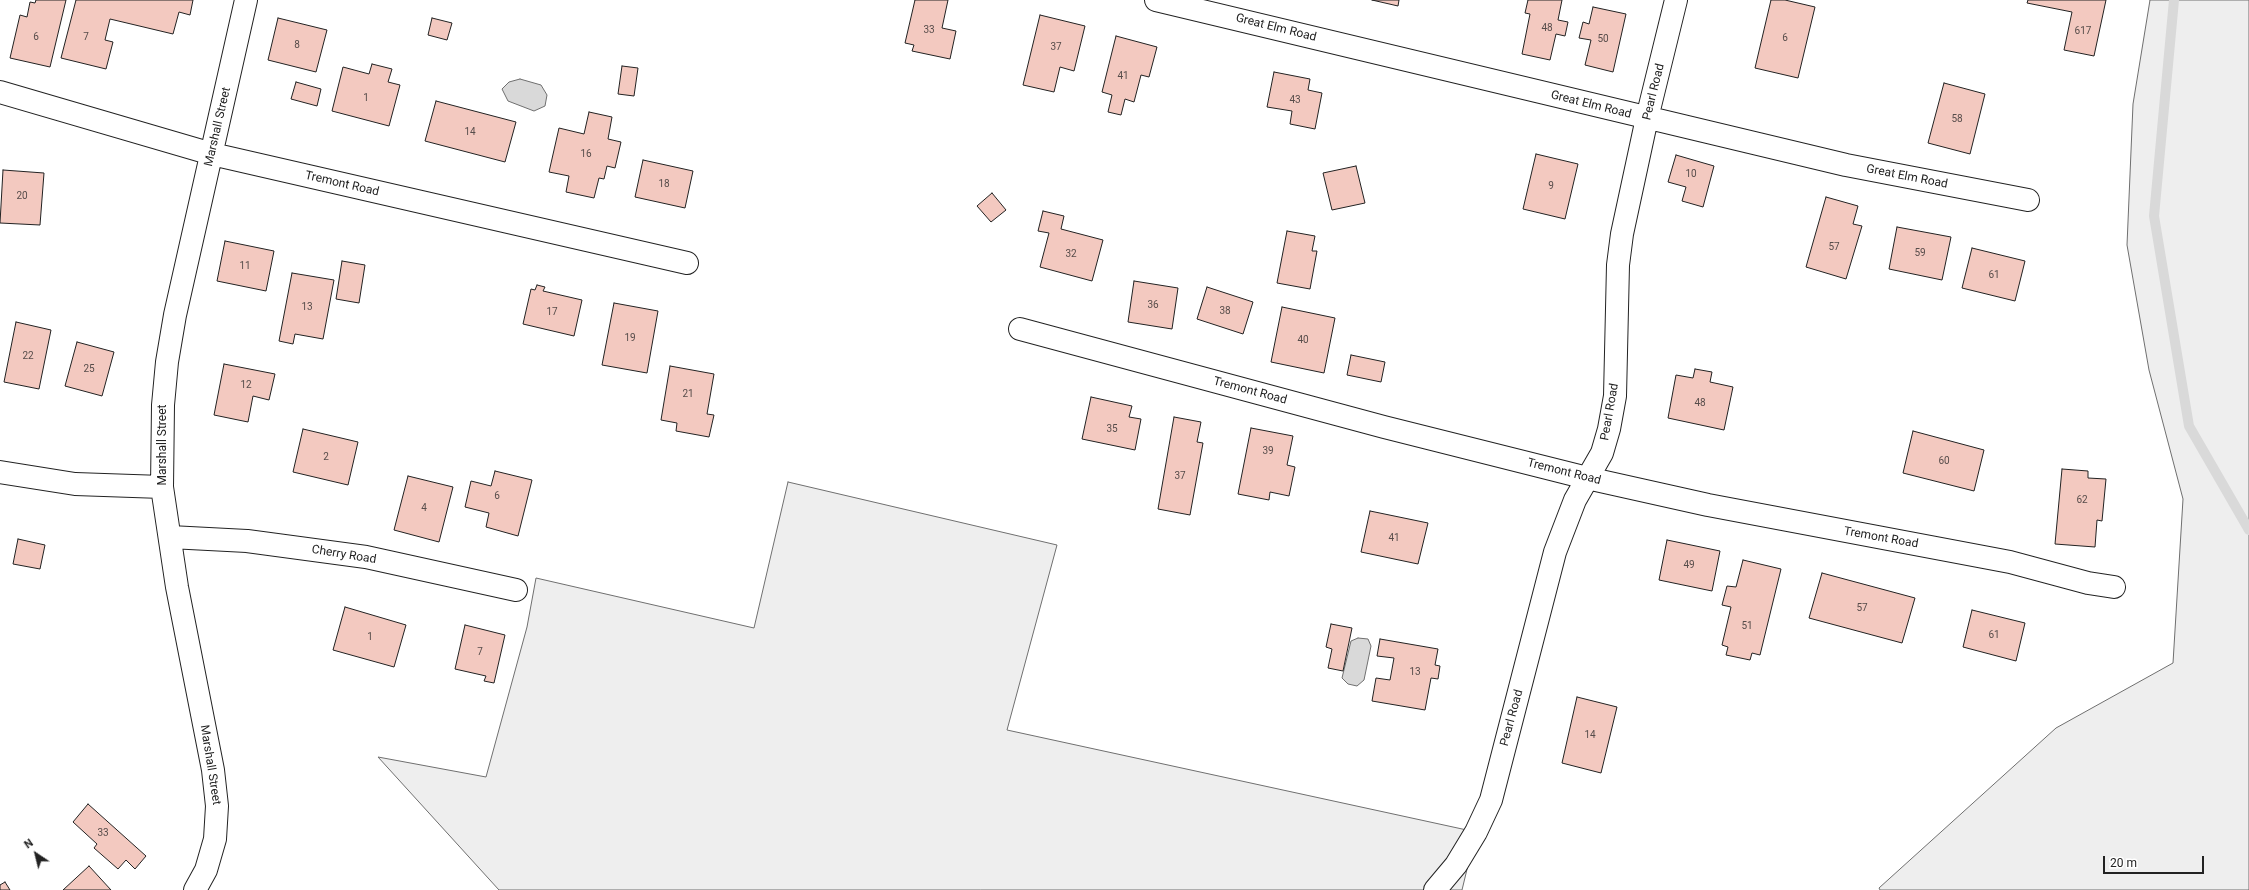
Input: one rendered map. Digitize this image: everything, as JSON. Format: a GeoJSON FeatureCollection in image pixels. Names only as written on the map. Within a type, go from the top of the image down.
{"type":"FeatureCollection","features":[{"type":"Feature","properties":{"kind":"street","name":"Marshall Street"},"geometry":{"type":"LineString","coordinates":[[195,890],[206,870],[215,839],[217,806],[213,770],[177,587],[162,487],[161,447],[167,362],[175,315],[246,0]]}},
{"type":"Feature","properties":{"kind":"street","name":"Great Elm Road"},"geometry":{"type":"LineString","coordinates":[[1156,0],[1846,165],[2028,200]]}},
{"type":"Feature","properties":{"kind":"street","name":"Pearl Road"},"geometry":{"type":"LineString","coordinates":[[1435,890],[1456,865],[1476,832],[1491,800],[1555,552],[1575,500],[1602,453],[1609,429],[1615,396],[1618,265],[1622,234],[1647,118],[1676,0]]}},
{"type":"Feature","properties":{"kind":"street","name":"Tremont Road"},"geometry":{"type":"LineString","coordinates":[[0,92],[212,154],[687,263]]}},
{"type":"Feature","properties":{"kind":"street","name":"Tremont Road"},"geometry":{"type":"LineString","coordinates":[[1020,329],[1384,427],[1587,478],[1708,505],[2010,562],[2088,583],[2114,587]]}},
{"type":"Feature","properties":{"kind":"street"},"geometry":{"type":"LineString","coordinates":[[0,472],[74,484],[162,487]]}},
{"type":"Feature","properties":{"kind":"street","name":"Cherry Road"},"geometry":{"type":"LineString","coordinates":[[170,537],[239,540],[366,557],[516,590]]}},
{"type":"Feature","properties":{"kind":"shaded area"},"geometry":{"type":"Polygon","coordinates":[[[2150,0],[2249,0],[2249,890],[1880,890],[1879,888],[2056,728],[2173,663],[2183,499],[2149,370],[2127,245],[2133,104],[2150,0]]]}},
{"type":"Feature","properties":{"kind":"shaded area"},"geometry":{"type":"Polygon","coordinates":[[[520,79],[541,85],[547,95],[545,106],[534,111],[508,101],[502,89],[509,82],[520,79]]]}},
{"type":"Feature","properties":{"kind":"shaded area"},"geometry":{"type":"Polygon","coordinates":[[[788,482],[1057,545],[1007,730],[1476,832],[1462,890],[499,890],[378,757],[486,777],[527,627],[536,578],[754,628],[788,482]]]}},
{"type":"Feature","properties":{"kind":"shaded area"},"geometry":{"type":"Polygon","coordinates":[[[1358,638],[1368,639],[1371,646],[1364,680],[1357,686],[1348,684],[1342,678],[1351,641],[1358,638]]]}},
{"type":"Feature","properties":{"kind":"building"},"geometry":{"type":"Polygon","coordinates":[[[36,0],[66,0],[50,67],[10,58],[20,15],[27,17],[30,2],[35,3],[36,0]]]}},
{"type":"Feature","properties":{"kind":"building"},"geometry":{"type":"Polygon","coordinates":[[[76,0],[193,0],[190,15],[179,12],[173,34],[110,19],[105,40],[113,42],[106,69],[61,58],[76,0]]]}},
{"type":"Feature","properties":{"kind":"building"},"geometry":{"type":"Polygon","coordinates":[[[915,0],[948,0],[942,28],[956,31],[950,59],[912,51],[914,45],[905,43],[915,0]]]}},
{"type":"Feature","properties":{"kind":"building"},"geometry":{"type":"Polygon","coordinates":[[[1372,0],[1399,0],[1398,6],[1372,0]]]}},
{"type":"Feature","properties":{"kind":"building"},"geometry":{"type":"Polygon","coordinates":[[[1528,0],[1562,0],[1558,20],[1568,22],[1565,36],[1556,34],[1550,60],[1522,54],[1530,14],[1525,13],[1528,0]]]}},
{"type":"Feature","properties":{"kind":"building"},"geometry":{"type":"Polygon","coordinates":[[[1771,0],[1785,0],[1815,7],[1798,78],[1755,68],[1771,0]]]}},
{"type":"Feature","properties":{"kind":"building"},"geometry":{"type":"Polygon","coordinates":[[[2028,0],[2106,0],[2094,56],[2064,50],[2072,12],[2027,3],[2028,0]]]}},
{"type":"Feature","properties":{"kind":"building"},"geometry":{"type":"Polygon","coordinates":[[[1593,7],[1626,14],[1613,72],[1585,65],[1591,40],[1579,38],[1583,22],[1589,24],[1593,7]]]}},
{"type":"Feature","properties":{"kind":"building"},"geometry":{"type":"Polygon","coordinates":[[[1040,15],[1085,26],[1074,71],[1060,67],[1054,92],[1023,85],[1040,15]]]}},
{"type":"Feature","properties":{"kind":"building"},"geometry":{"type":"Polygon","coordinates":[[[278,18],[327,30],[316,72],[268,60],[278,18]]]}},
{"type":"Feature","properties":{"kind":"building"},"geometry":{"type":"Polygon","coordinates":[[[432,18],[452,23],[447,40],[428,35],[432,18]]]}},
{"type":"Feature","properties":{"kind":"building"},"geometry":{"type":"Polygon","coordinates":[[[1116,36],[1157,47],[1149,77],[1141,75],[1134,102],[1125,99],[1121,115],[1108,112],[1112,95],[1102,92],[1116,36]]]}},
{"type":"Feature","properties":{"kind":"building"},"geometry":{"type":"Polygon","coordinates":[[[372,64],[392,69],[388,82],[400,85],[389,126],[332,111],[343,67],[369,74],[372,64]]]}},
{"type":"Feature","properties":{"kind":"building"},"geometry":{"type":"Polygon","coordinates":[[[622,66],[638,68],[634,96],[618,94],[622,66]]]}},
{"type":"Feature","properties":{"kind":"building"},"geometry":{"type":"Polygon","coordinates":[[[1274,72],[1310,79],[1308,90],[1322,93],[1315,129],[1290,124],[1292,111],[1267,107],[1274,72]]]}},
{"type":"Feature","properties":{"kind":"building"},"geometry":{"type":"Polygon","coordinates":[[[296,82],[321,89],[317,106],[291,99],[296,82]]]}},
{"type":"Feature","properties":{"kind":"building"},"geometry":{"type":"Polygon","coordinates":[[[1944,83],[1985,94],[1970,154],[1928,143],[1944,83]]]}},
{"type":"Feature","properties":{"kind":"building"},"geometry":{"type":"Polygon","coordinates":[[[436,101],[516,122],[505,162],[425,141],[436,101]]]}},
{"type":"Feature","properties":{"kind":"building"},"geometry":{"type":"Polygon","coordinates":[[[589,112],[612,117],[608,139],[621,142],[615,168],[607,166],[604,179],[599,178],[594,198],[566,192],[569,176],[549,172],[559,128],[584,134],[589,112]]]}},
{"type":"Feature","properties":{"kind":"building"},"geometry":{"type":"Polygon","coordinates":[[[1536,154],[1578,164],[1565,219],[1523,209],[1536,154]]]}},
{"type":"Feature","properties":{"kind":"building"},"geometry":{"type":"Polygon","coordinates":[[[1676,155],[1714,166],[1703,207],[1682,201],[1686,187],[1668,182],[1676,155]]]}},
{"type":"Feature","properties":{"kind":"building"},"geometry":{"type":"Polygon","coordinates":[[[643,160],[693,171],[685,208],[635,197],[643,160]]]}},
{"type":"Feature","properties":{"kind":"building"},"geometry":{"type":"Polygon","coordinates":[[[1356,166],[1365,203],[1332,210],[1323,173],[1356,166]]]}},
{"type":"Feature","properties":{"kind":"building"},"geometry":{"type":"Polygon","coordinates":[[[3,170],[44,173],[40,225],[0,223],[3,170]]]}},
{"type":"Feature","properties":{"kind":"building"},"geometry":{"type":"Polygon","coordinates":[[[992,193],[1006,210],[991,222],[977,206],[992,193]]]}},
{"type":"Feature","properties":{"kind":"building"},"geometry":{"type":"Polygon","coordinates":[[[1826,197],[1858,206],[1853,224],[1862,226],[1846,279],[1806,267],[1826,197]]]}},
{"type":"Feature","properties":{"kind":"building"},"geometry":{"type":"Polygon","coordinates":[[[1043,211],[1064,216],[1061,229],[1103,240],[1092,281],[1040,267],[1049,233],[1038,231],[1043,211]]]}},
{"type":"Feature","properties":{"kind":"building"},"geometry":{"type":"Polygon","coordinates":[[[1897,227],[1951,237],[1942,280],[1889,269],[1897,227]]]}},
{"type":"Feature","properties":{"kind":"building"},"geometry":{"type":"Polygon","coordinates":[[[1287,231],[1315,236],[1312,251],[1317,251],[1310,289],[1277,283],[1287,231]]]}},
{"type":"Feature","properties":{"kind":"building"},"geometry":{"type":"Polygon","coordinates":[[[225,241],[274,251],[266,291],[217,281],[225,241]]]}},
{"type":"Feature","properties":{"kind":"building"},"geometry":{"type":"Polygon","coordinates":[[[1972,248],[2025,261],[2015,301],[1962,288],[1972,248]]]}},
{"type":"Feature","properties":{"kind":"building"},"geometry":{"type":"Polygon","coordinates":[[[342,261],[365,265],[359,303],[336,299],[342,261]]]}},
{"type":"Feature","properties":{"kind":"building"},"geometry":{"type":"Polygon","coordinates":[[[292,273],[334,280],[323,339],[295,334],[293,344],[279,341],[292,273]]]}},
{"type":"Feature","properties":{"kind":"building"},"geometry":{"type":"Polygon","coordinates":[[[1134,281],[1178,288],[1172,329],[1128,322],[1134,281]]]}},
{"type":"Feature","properties":{"kind":"building"},"geometry":{"type":"Polygon","coordinates":[[[537,285],[545,287],[543,291],[582,300],[574,336],[523,324],[531,289],[535,290],[537,285]]]}},
{"type":"Feature","properties":{"kind":"building"},"geometry":{"type":"Polygon","coordinates":[[[1207,287],[1253,302],[1243,334],[1197,319],[1207,287]]]}},
{"type":"Feature","properties":{"kind":"building"},"geometry":{"type":"Polygon","coordinates":[[[614,303],[658,311],[647,373],[602,365],[614,303]]]}},
{"type":"Feature","properties":{"kind":"building"},"geometry":{"type":"Polygon","coordinates":[[[1282,307],[1335,318],[1324,373],[1271,362],[1282,307]]]}},
{"type":"Feature","properties":{"kind":"building"},"geometry":{"type":"Polygon","coordinates":[[[16,322],[51,330],[39,389],[4,382],[16,322]]]}},
{"type":"Feature","properties":{"kind":"building"},"geometry":{"type":"Polygon","coordinates":[[[77,342],[114,352],[102,396],[65,386],[77,342]]]}},
{"type":"Feature","properties":{"kind":"building"},"geometry":{"type":"Polygon","coordinates":[[[1351,355],[1385,362],[1381,382],[1347,375],[1351,355]]]}},
{"type":"Feature","properties":{"kind":"building"},"geometry":{"type":"Polygon","coordinates":[[[224,364],[275,374],[269,400],[253,396],[248,422],[214,415],[224,364]]]}},
{"type":"Feature","properties":{"kind":"building"},"geometry":{"type":"Polygon","coordinates":[[[670,366],[714,374],[707,414],[714,415],[709,437],[676,431],[677,423],[661,420],[670,366]]]}},
{"type":"Feature","properties":{"kind":"building"},"geometry":{"type":"Polygon","coordinates":[[[1695,369],[1712,372],[1710,382],[1733,387],[1724,430],[1668,418],[1676,375],[1693,378],[1695,369]]]}},
{"type":"Feature","properties":{"kind":"building"},"geometry":{"type":"Polygon","coordinates":[[[1091,397],[1132,406],[1129,417],[1141,419],[1135,450],[1082,439],[1091,397]]]}},
{"type":"Feature","properties":{"kind":"building"},"geometry":{"type":"Polygon","coordinates":[[[1174,417],[1201,422],[1197,442],[1203,443],[1190,515],[1158,509],[1174,417]]]}},
{"type":"Feature","properties":{"kind":"building"},"geometry":{"type":"Polygon","coordinates":[[[1251,428],[1293,436],[1287,465],[1295,467],[1289,496],[1270,492],[1269,500],[1238,494],[1251,428]]]}},
{"type":"Feature","properties":{"kind":"building"},"geometry":{"type":"Polygon","coordinates":[[[303,429],[358,442],[348,485],[293,472],[303,429]]]}},
{"type":"Feature","properties":{"kind":"building"},"geometry":{"type":"Polygon","coordinates":[[[1913,431],[1984,450],[1974,491],[1903,473],[1913,431]]]}},
{"type":"Feature","properties":{"kind":"building"},"geometry":{"type":"Polygon","coordinates":[[[2062,469],[2088,471],[2088,478],[2106,479],[2102,521],[2097,520],[2095,547],[2055,544],[2062,469]]]}},
{"type":"Feature","properties":{"kind":"building"},"geometry":{"type":"Polygon","coordinates":[[[495,471],[532,480],[518,536],[486,527],[489,513],[465,507],[471,481],[491,486],[495,471]]]}},
{"type":"Feature","properties":{"kind":"building"},"geometry":{"type":"Polygon","coordinates":[[[408,476],[453,487],[439,542],[394,530],[408,476]]]}},
{"type":"Feature","properties":{"kind":"building"},"geometry":{"type":"Polygon","coordinates":[[[1370,511],[1428,523],[1418,564],[1361,552],[1370,511]]]}},
{"type":"Feature","properties":{"kind":"building"},"geometry":{"type":"Polygon","coordinates":[[[18,539],[45,545],[40,569],[13,564],[18,539]]]}},
{"type":"Feature","properties":{"kind":"building"},"geometry":{"type":"Polygon","coordinates":[[[1667,540],[1720,551],[1712,591],[1659,580],[1667,540]]]}},
{"type":"Feature","properties":{"kind":"building"},"geometry":{"type":"Polygon","coordinates":[[[1743,560],[1781,569],[1760,655],[1752,653],[1750,660],[1726,655],[1728,647],[1722,645],[1731,607],[1722,605],[1727,586],[1736,587],[1743,560]]]}},
{"type":"Feature","properties":{"kind":"building"},"geometry":{"type":"Polygon","coordinates":[[[1822,573],[1915,598],[1902,643],[1809,618],[1822,573]]]}},
{"type":"Feature","properties":{"kind":"building"},"geometry":{"type":"Polygon","coordinates":[[[345,607],[406,625],[394,667],[333,650],[345,607]]]}},
{"type":"Feature","properties":{"kind":"building"},"geometry":{"type":"Polygon","coordinates":[[[1972,610],[2025,623],[2016,661],[1963,647],[1972,610]]]}},
{"type":"Feature","properties":{"kind":"building"},"geometry":{"type":"Polygon","coordinates":[[[1331,624],[1352,628],[1343,671],[1328,668],[1332,649],[1326,647],[1331,624]]]}},
{"type":"Feature","properties":{"kind":"building"},"geometry":{"type":"Polygon","coordinates":[[[465,625],[505,635],[494,683],[484,681],[486,676],[455,669],[465,625]]]}},
{"type":"Feature","properties":{"kind":"building"},"geometry":{"type":"Polygon","coordinates":[[[1380,639],[1438,649],[1435,665],[1440,666],[1438,679],[1431,678],[1425,710],[1372,701],[1376,678],[1390,680],[1394,658],[1377,656],[1380,639]]]}},
{"type":"Feature","properties":{"kind":"building"},"geometry":{"type":"Polygon","coordinates":[[[1577,697],[1617,707],[1601,773],[1562,763],[1577,697]]]}},
{"type":"Feature","properties":{"kind":"building"},"geometry":{"type":"Polygon","coordinates":[[[88,804],[146,856],[135,869],[126,860],[118,869],[94,848],[97,844],[73,822],[88,804]]]}},
{"type":"Feature","properties":{"kind":"building"},"geometry":{"type":"Polygon","coordinates":[[[89,866],[111,890],[63,890],[89,866]]]}},
{"type":"Feature","properties":{"kind":"building"},"geometry":{"type":"Polygon","coordinates":[[[5,882],[10,890],[0,890],[0,885],[5,882]]]}},
{"type":"Feature","properties":{"kind":"waterway"},"geometry":{"type":"LineString","coordinates":[[2174,0],[2154,216],[2189,426],[2249,530]]}}]}
